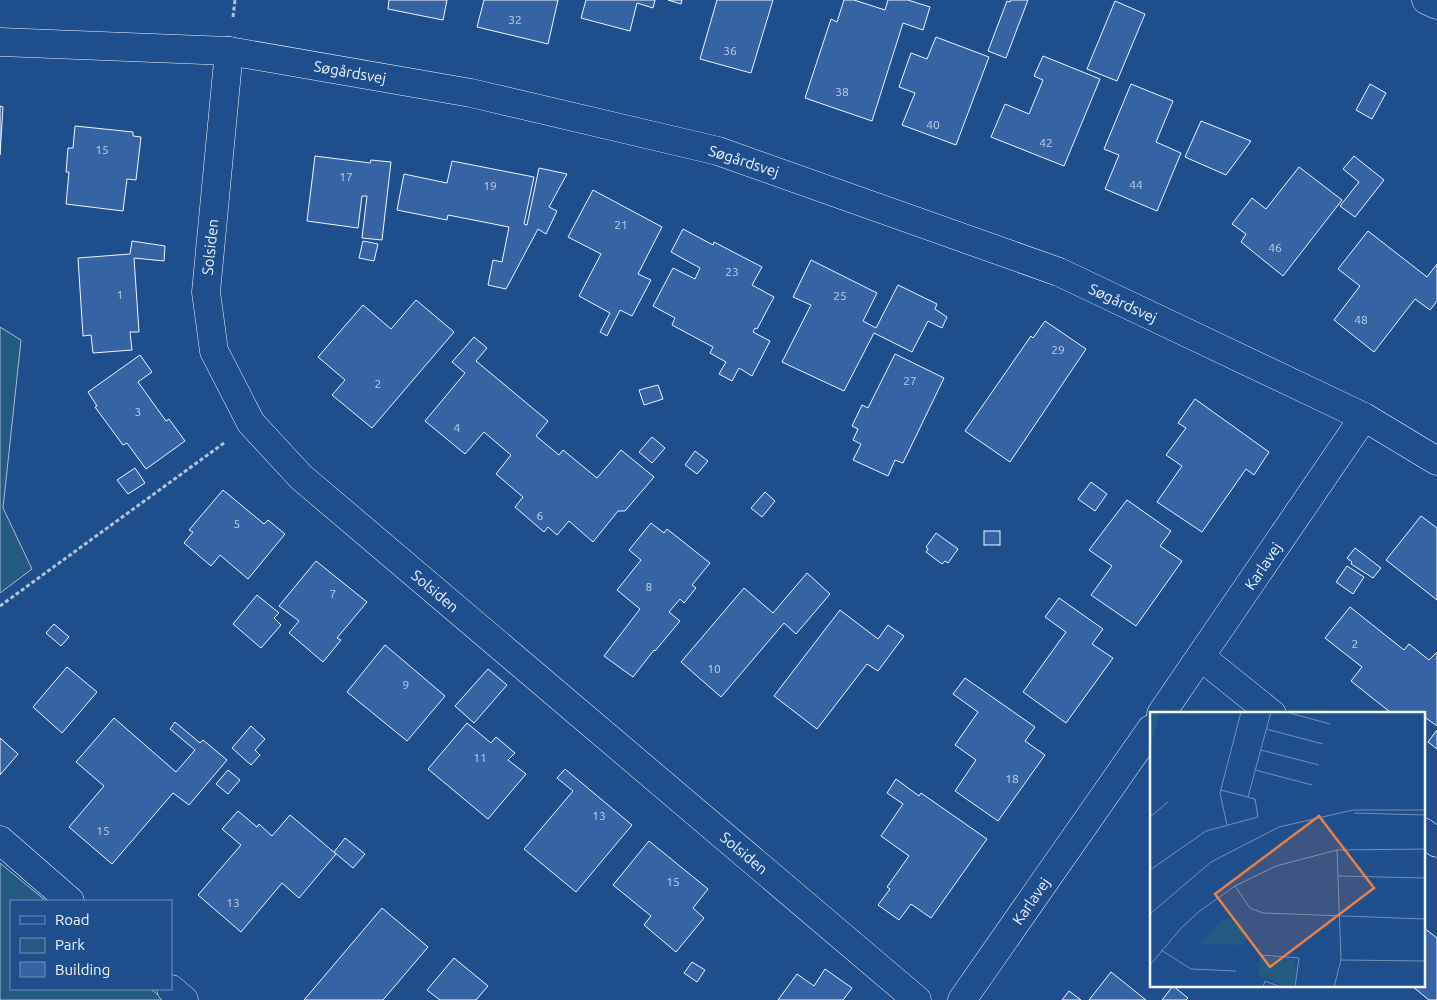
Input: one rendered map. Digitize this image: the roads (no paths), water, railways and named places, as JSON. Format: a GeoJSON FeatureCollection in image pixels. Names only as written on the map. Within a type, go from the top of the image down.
{"type":"FeatureCollection","features":[{"type":"Feature","properties":{"kind":"street"},"geometry":{"type":"LineString","coordinates":[[1426,0],[1437,5]]}},
{"type":"Feature","properties":{"kind":"street","name":"Søgårdsvej"},"geometry":{"type":"LineString","coordinates":[[0,42],[229,51],[471,93],[718,151],[1059,272],[1364,417],[1437,461]]}},
{"type":"Feature","properties":{"kind":"street","name":"Solsiden"},"geometry":{"type":"LineString","coordinates":[[229,51],[206,292],[214,351],[251,423],[309,484],[917,1000]]}},
{"type":"Feature","properties":{"kind":"street","name":"Karlavej"},"geometry":{"type":"LineString","coordinates":[[1162,712],[1364,417]]}},
{"type":"Feature","properties":{"kind":"street"},"geometry":{"type":"LineString","coordinates":[[1201,657],[1270,712]]}},
{"type":"Feature","properties":{"kind":"street","name":"Karlavej"},"geometry":{"type":"LineString","coordinates":[[962,1000],[1150,730]]}},
{"type":"Feature","properties":{"kind":"street"},"geometry":{"type":"LineString","coordinates":[[1424,833],[1437,842]]}},
{"type":"Feature","properties":{"kind":"street"},"geometry":{"type":"LineString","coordinates":[[0,840],[69,900]]}},
{"type":"Feature","properties":{"kind":"street"},"geometry":{"type":"LineString","coordinates":[[172,990],[184,1000]]}}]}
